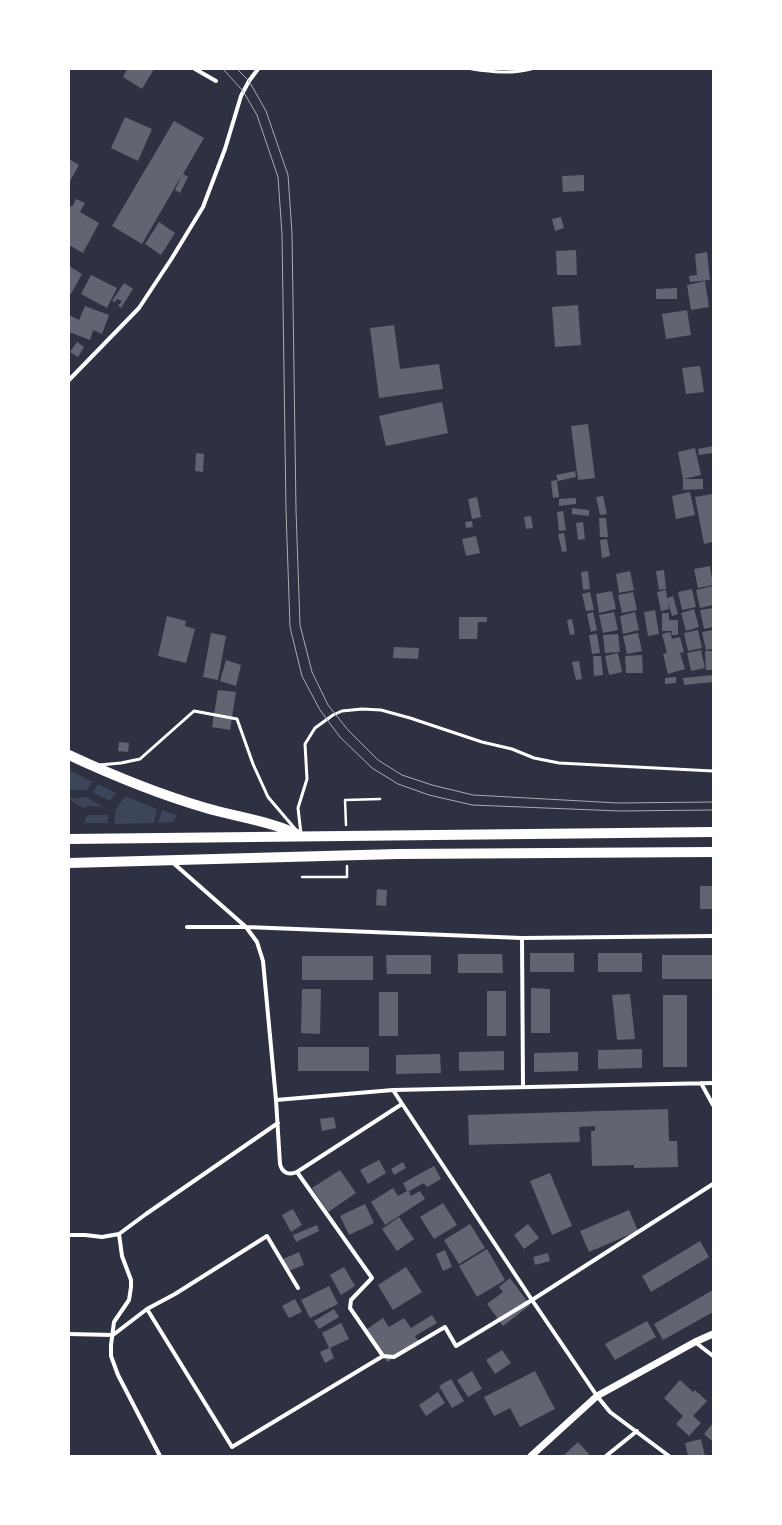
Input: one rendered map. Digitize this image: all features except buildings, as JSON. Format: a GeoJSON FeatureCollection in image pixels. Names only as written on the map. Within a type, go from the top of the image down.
{"type":"FeatureCollection","features":[{"type":"Feature","properties":{"kind":"highway"},"geometry":{"type":"LineString","coordinates":[[69,755],[160,794],[208,809],[283,827],[301,836]]}},
{"type":"Feature","properties":{"kind":"highway"},"geometry":{"type":"LineString","coordinates":[[69,839],[713,832]]}},
{"type":"Feature","properties":{"kind":"highway"},"geometry":{"type":"LineString","coordinates":[[69,863],[397,854],[713,852]]}},
{"type":"Feature","properties":{"kind":"street"},"geometry":{"type":"LineString","coordinates":[[195,69],[216,81]]}},
{"type":"Feature","properties":{"kind":"street"},"geometry":{"type":"LineString","coordinates":[[69,380],[139,308],[203,207],[224,149],[240,96],[258,69]]}},
{"type":"Feature","properties":{"kind":"street"},"geometry":{"type":"LineString","coordinates":[[170,860],[246,927],[257,942],[263,961],[278,1123],[280,1166],[283,1170],[287,1173],[297,1172],[402,1104]]}},
{"type":"Feature","properties":{"kind":"street"},"geometry":{"type":"LineString","coordinates":[[187,927],[246,927],[522,938],[713,936]]}},
{"type":"Feature","properties":{"kind":"street"},"geometry":{"type":"LineString","coordinates":[[522,938],[523,1087]]}},
{"type":"Feature","properties":{"kind":"street"},"geometry":{"type":"LineString","coordinates":[[701,1083],[713,1105]]}},
{"type":"Feature","properties":{"kind":"street"},"geometry":{"type":"LineString","coordinates":[[276,1100],[393,1090],[713,1083]]}},
{"type":"Feature","properties":{"kind":"street"},"geometry":{"type":"LineString","coordinates":[[393,1090],[532,1300],[610,1412],[669,1456]]}},
{"type":"Feature","properties":{"kind":"street"},"geometry":{"type":"LineString","coordinates":[[69,1235],[102,1237],[119,1234],[278,1123]]}},
{"type":"Feature","properties":{"kind":"street"},"geometry":{"type":"LineString","coordinates":[[297,1172],[372,1278],[351,1300],[350,1308],[383,1356]]}},
{"type":"Feature","properties":{"kind":"street"},"geometry":{"type":"LineString","coordinates":[[147,1309],[232,1447],[383,1356],[394,1357],[445,1326],[456,1346],[532,1300],[713,1184]]}},
{"type":"Feature","properties":{"kind":"street"},"geometry":{"type":"LineString","coordinates":[[119,1234],[122,1256],[131,1280],[131,1287],[129,1300],[114,1322],[111,1356],[114,1366],[160,1456]]}},
{"type":"Feature","properties":{"kind":"street"},"geometry":{"type":"LineString","coordinates":[[69,1334],[113,1335],[147,1309],[175,1294],[267,1236],[298,1288]]}},
{"type":"Feature","properties":{"kind":"street"},"geometry":{"type":"LineString","coordinates":[[531,1456],[598,1396],[695,1342],[713,1334]]}},
{"type":"Feature","properties":{"kind":"street"},"geometry":{"type":"LineString","coordinates":[[695,1342],[713,1356]]}},
{"type":"Feature","properties":{"kind":"street"},"geometry":{"type":"LineString","coordinates":[[606,1456],[637,1431]]}},
{"type":"Feature","properties":{"kind":"lane"},"geometry":{"type":"LineString","coordinates":[[472,69],[490,72],[519,72],[531,69]]}},
{"type":"Feature","properties":{"kind":"lane"},"geometry":{"type":"LineString","coordinates":[[301,836],[298,808],[307,779],[305,744],[315,728],[333,715],[342,711],[362,709],[381,710],[482,742],[512,749],[534,758],[559,763],[713,771]]}},
{"type":"Feature","properties":{"kind":"lane"},"geometry":{"type":"LineString","coordinates":[[92,766],[122,763],[140,758],[194,711],[237,719],[253,764],[268,797],[301,836]]}},
{"type":"Feature","properties":{"kind":"path"},"geometry":{"type":"LineString","coordinates":[[345,800],[380,799]]}},
{"type":"Feature","properties":{"kind":"path"},"geometry":{"type":"LineString","coordinates":[[302,877],[347,878]]}},
{"type":"Feature","properties":{"kind":"shaded area"},"geometry":{"type":"Polygon","coordinates":[[[69,770],[92,782],[87,790],[69,790],[69,770]]]}},
{"type":"Feature","properties":{"kind":"shaded area"},"geometry":{"type":"Polygon","coordinates":[[[98,784],[116,793],[110,801],[93,792],[98,784]]]}},
{"type":"Feature","properties":{"kind":"shaded area"},"geometry":{"type":"Polygon","coordinates":[[[125,796],[157,809],[154,823],[114,824],[116,809],[125,796]]]}},
{"type":"Feature","properties":{"kind":"shaded area"},"geometry":{"type":"Polygon","coordinates":[[[82,797],[88,797],[104,807],[90,806],[83,808],[69,799],[80,799],[82,797]]]}},
{"type":"Feature","properties":{"kind":"shaded area"},"geometry":{"type":"Polygon","coordinates":[[[162,810],[177,815],[174,822],[158,823],[162,810]]]}},
{"type":"Feature","properties":{"kind":"shaded area"},"geometry":{"type":"Polygon","coordinates":[[[87,815],[109,815],[107,823],[84,823],[87,815]]]}},
{"type":"Feature","properties":{"kind":"tram line"},"geometry":{"type":"LineString","coordinates":[[223,69],[243,91],[257,115],[278,177],[282,234],[286,510],[290,627],[302,676],[320,710],[340,737],[372,768],[398,784],[429,795],[472,805],[619,811],[713,810]]}},
{"type":"Feature","properties":{"kind":"tram line"},"geometry":{"type":"LineString","coordinates":[[237,69],[249,81],[266,111],[288,175],[292,233],[296,510],[300,625],[312,672],[328,705],[348,730],[378,760],[402,775],[432,785],[473,795],[618,803],[713,802]]}}]}
